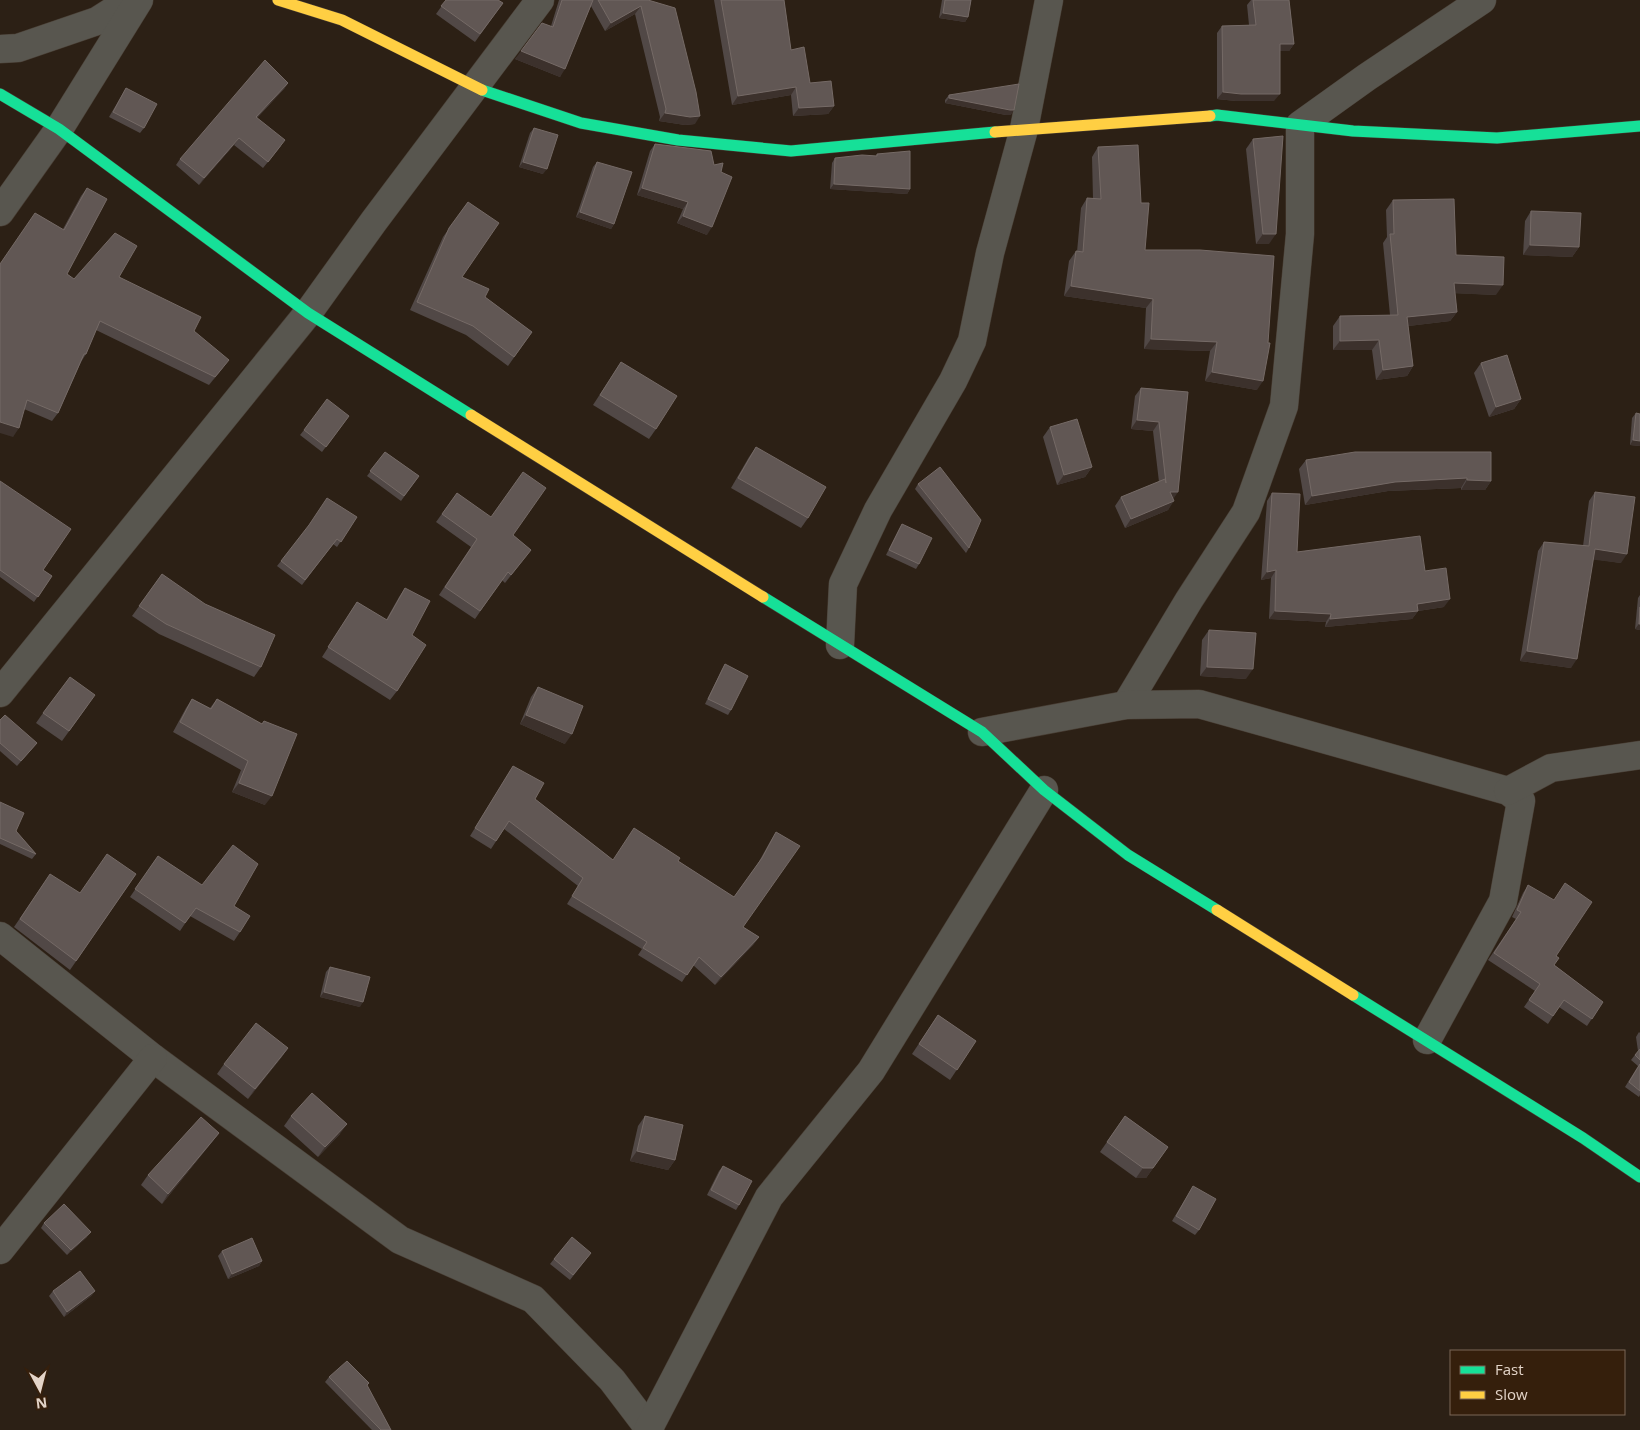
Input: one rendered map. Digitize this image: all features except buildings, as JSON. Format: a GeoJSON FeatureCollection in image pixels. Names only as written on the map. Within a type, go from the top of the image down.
{"type":"FeatureCollection","features":[{"type":"Feature","properties":{"kind":"main road"},"geometry":{"type":"LineString","coordinates":[[278,0],[342,20],[474,87],[581,123],[678,140],[791,151],[1217,115],[1353,131],[1497,138],[1640,126]]}},
{"type":"Feature","properties":{"kind":"main road"},"geometry":{"type":"LineString","coordinates":[[0,94],[59,129],[308,313],[982,732],[1044,790],[1128,855],[1583,1138],[1640,1177]]}},
{"type":"Feature","properties":{"kind":"street"},"geometry":{"type":"LineString","coordinates":[[0,49],[18,48],[97,22],[130,0]]}},
{"type":"Feature","properties":{"kind":"street"},"geometry":{"type":"LineString","coordinates":[[0,212],[59,129],[139,0]]}},
{"type":"Feature","properties":{"kind":"street"},"geometry":{"type":"LineString","coordinates":[[0,693],[308,313],[540,0]]}},
{"type":"Feature","properties":{"kind":"street"},"geometry":{"type":"LineString","coordinates":[[840,645],[843,584],[878,510],[953,381],[972,341],[990,253],[1024,130],[1049,0]]}},
{"type":"Feature","properties":{"kind":"street"},"geometry":{"type":"LineString","coordinates":[[1126,705],[1189,600],[1246,512],[1284,406],[1300,234],[1300,125],[1367,77],[1482,0]]}},
{"type":"Feature","properties":{"kind":"street"},"geometry":{"type":"LineString","coordinates":[[982,732],[1126,705],[1199,704],[1508,791],[1521,801],[1503,901],[1427,1040]]}},
{"type":"Feature","properties":{"kind":"street"},"geometry":{"type":"LineString","coordinates":[[1508,791],[1551,768],[1640,754]]}},
{"type":"Feature","properties":{"kind":"street"},"geometry":{"type":"LineString","coordinates":[[0,936],[153,1058],[400,1240],[533,1299],[612,1380],[649,1430],[769,1197],[870,1071],[1044,790]]}},
{"type":"Feature","properties":{"kind":"street"},"geometry":{"type":"LineString","coordinates":[[0,1250],[153,1058]]}},
{"type":"Feature","properties":{"kind":"traffic: fast"},"geometry":{"type":"LineString","coordinates":[[482,90],[581,123],[678,140],[791,151],[995,132]]}},
{"type":"Feature","properties":{"kind":"traffic: fast"},"geometry":{"type":"LineString","coordinates":[[0,94],[59,129],[308,313],[471,415]]}},
{"type":"Feature","properties":{"kind":"traffic: fast"},"geometry":{"type":"LineString","coordinates":[[1210,116],[1217,115],[1353,131],[1497,138],[1640,126]]}},
{"type":"Feature","properties":{"kind":"traffic: fast"},"geometry":{"type":"LineString","coordinates":[[763,597],[982,732],[1044,790],[1128,855],[1217,910]]}},
{"type":"Feature","properties":{"kind":"traffic: fast"},"geometry":{"type":"LineString","coordinates":[[1353,995],[1583,1138],[1640,1177]]}},
{"type":"Feature","properties":{"kind":"traffic: slow"},"geometry":{"type":"LineString","coordinates":[[278,0],[342,20],[482,90]]}},
{"type":"Feature","properties":{"kind":"traffic: slow"},"geometry":{"type":"LineString","coordinates":[[995,132],[1210,116]]}},
{"type":"Feature","properties":{"kind":"traffic: slow"},"geometry":{"type":"LineString","coordinates":[[471,415],[763,597]]}},
{"type":"Feature","properties":{"kind":"traffic: slow"},"geometry":{"type":"LineString","coordinates":[[1217,910],[1353,995]]}}]}
